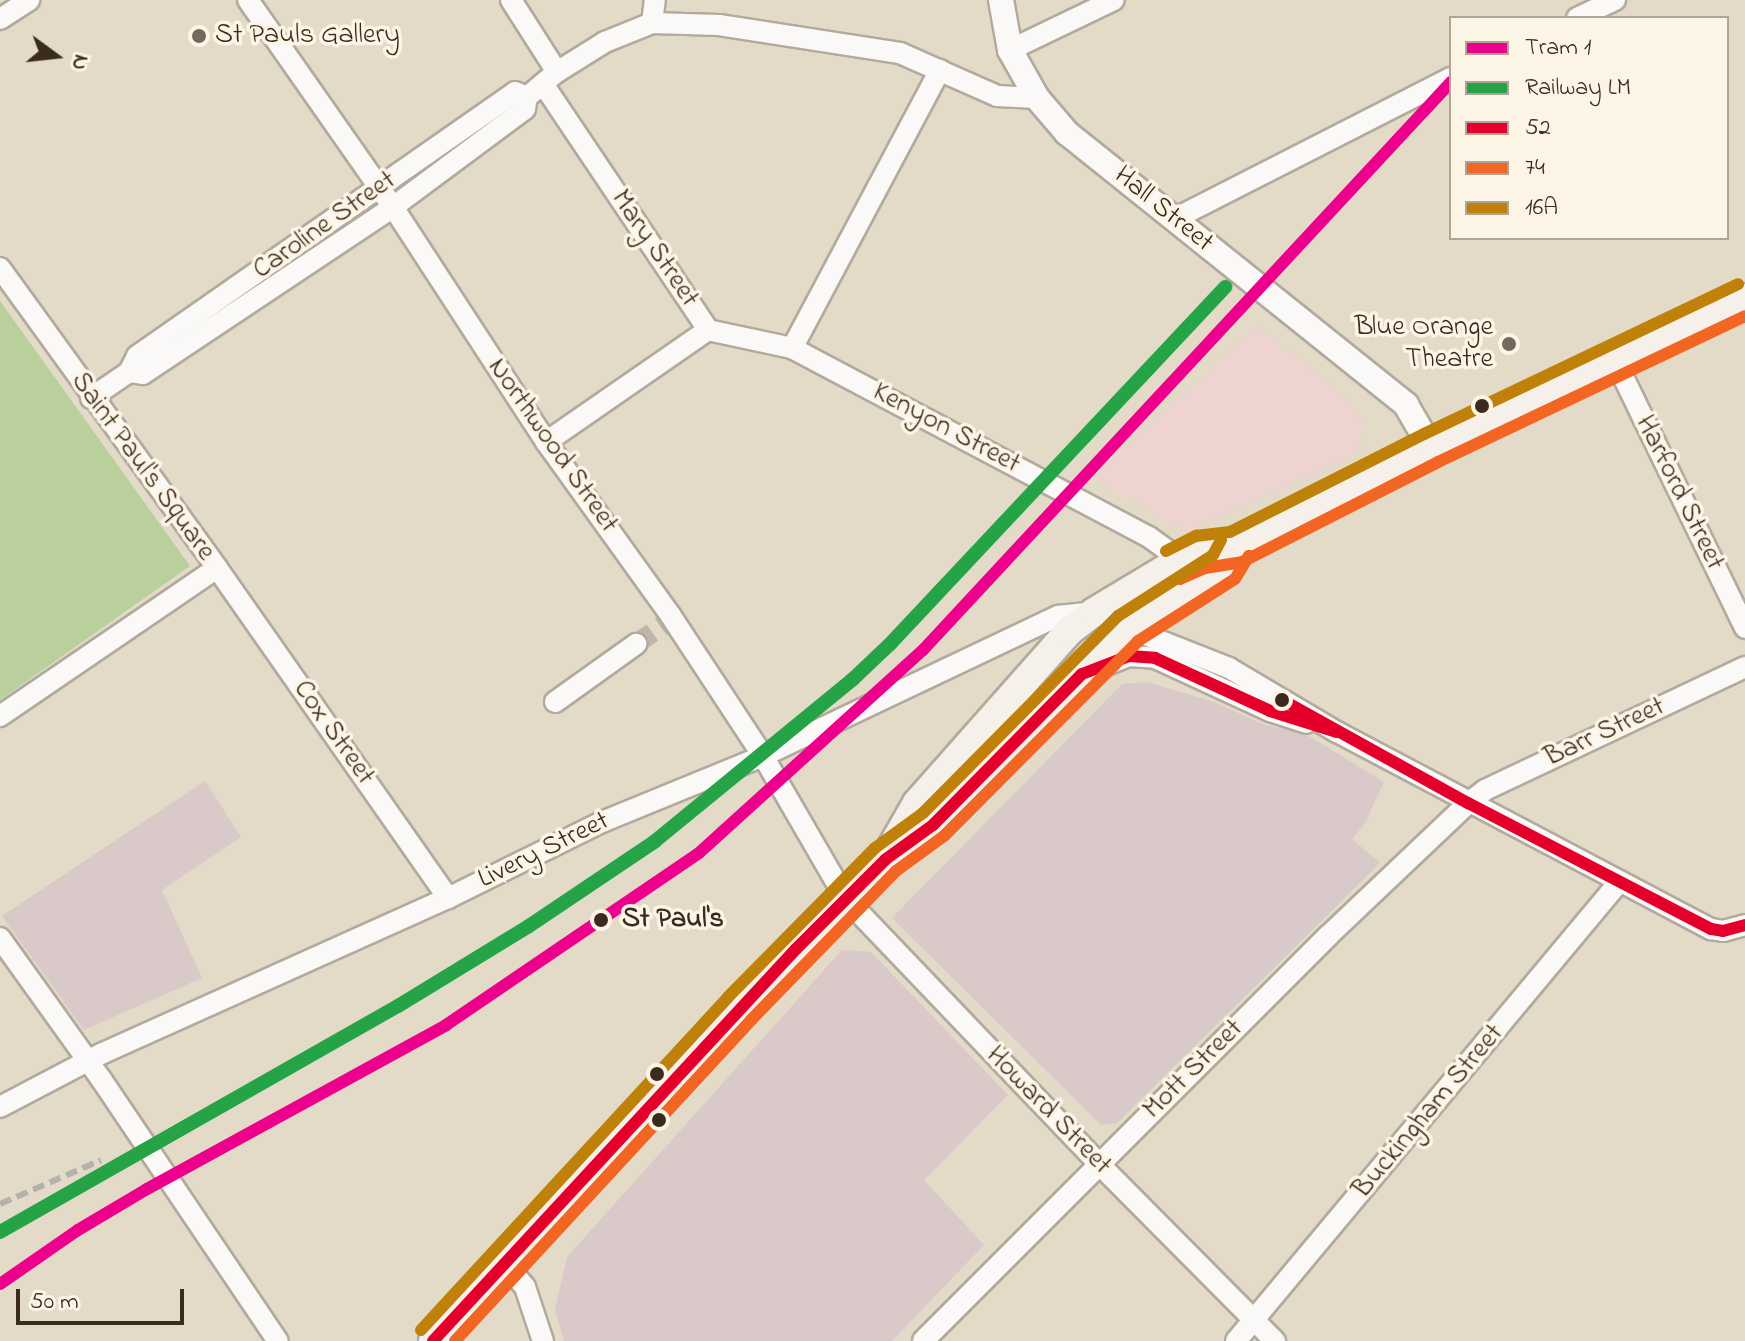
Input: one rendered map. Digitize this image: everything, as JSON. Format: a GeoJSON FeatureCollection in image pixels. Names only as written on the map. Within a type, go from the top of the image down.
{"type":"FeatureCollection","features":[{"type":"Feature","properties":{"kind":"main road"},"geometry":{"type":"LineString","coordinates":[[886,859],[917,803],[1069,631],[1094,612],[1181,560],[1200,552],[1235,548],[1614,358],[1745,298]]}},
{"type":"Feature","properties":{"kind":"main road"},"geometry":{"type":"LineString","coordinates":[[433,1341],[740,1008],[886,859],[933,825],[1128,628],[1225,566],[1235,548]]}},
{"type":"Feature","properties":{"kind":"main road"},"geometry":{"type":"LineString","coordinates":[[969,746],[1092,631],[1128,628]]}},
{"type":"Feature","properties":{"kind":"street"},"geometry":{"type":"LineString","coordinates":[[0,19],[29,0]]}},
{"type":"Feature","properties":{"kind":"street","name":"Northwood Street"},"geometry":{"type":"LineString","coordinates":[[248,0],[393,207],[546,442],[763,756],[846,899]]}},
{"type":"Feature","properties":{"kind":"street","name":"Mary Street"},"geometry":{"type":"LineString","coordinates":[[511,0],[550,78],[708,330],[546,442]]}},
{"type":"Feature","properties":{"kind":"street"},"geometry":{"type":"LineString","coordinates":[[652,23],[655,0]]}},
{"type":"Feature","properties":{"kind":"street","name":"Hall Street"},"geometry":{"type":"LineString","coordinates":[[1001,0],[1010,50],[1037,98],[1067,133],[1406,405],[1431,448]]}},
{"type":"Feature","properties":{"kind":"street"},"geometry":{"type":"LineString","coordinates":[[1010,50],[1114,0]]}},
{"type":"Feature","properties":{"kind":"street"},"geometry":{"type":"LineString","coordinates":[[1581,16],[1615,0]]}},
{"type":"Feature","properties":{"kind":"street","name":"Caroline Street"},"geometry":{"type":"LineString","coordinates":[[129,372],[143,374],[393,207],[525,109],[527,97],[550,78],[605,42],[652,23],[719,25],[848,44],[900,53],[940,70]]}},
{"type":"Feature","properties":{"kind":"street"},"geometry":{"type":"LineString","coordinates":[[792,348],[940,70],[997,96],[1037,98]]}},
{"type":"Feature","properties":{"kind":"street"},"geometry":{"type":"LineString","coordinates":[[1174,219],[1449,79]]}},
{"type":"Feature","properties":{"kind":"street","name":"Caroline Street"},"geometry":{"type":"LineString","coordinates":[[91,398],[129,372],[137,356],[515,92],[527,97]]}},
{"type":"Feature","properties":{"kind":"street","name":"Saint Paul's Square"},"geometry":{"type":"LineString","coordinates":[[0,268],[91,398],[217,568],[0,716]]}},
{"type":"Feature","properties":{"kind":"street","name":"Kenyon Street"},"geometry":{"type":"LineString","coordinates":[[708,330],[792,348],[1149,537],[1181,560]]}},
{"type":"Feature","properties":{"kind":"street","name":"Harford Street"},"geometry":{"type":"LineString","coordinates":[[1614,358],[1745,628]]}},
{"type":"Feature","properties":{"kind":"street","name":"Cox Street"},"geometry":{"type":"LineString","coordinates":[[217,568],[448,898]]}},
{"type":"Feature","properties":{"kind":"street","name":"Livery Street"},"geometry":{"type":"LineString","coordinates":[[0,1107],[88,1061],[448,898],[602,822],[763,756],[1058,616],[1094,612]]}},
{"type":"Feature","properties":{"kind":"street"},"geometry":{"type":"LineString","coordinates":[[1128,628],[1229,668],[1337,732],[1468,803],[1711,929],[1723,931],[1745,925]]}},
{"type":"Feature","properties":{"kind":"street"},"geometry":{"type":"LineString","coordinates":[[555,702],[636,644]]}},
{"type":"Feature","properties":{"kind":"street"},"geometry":{"type":"LineString","coordinates":[[1082,674],[1129,656],[1155,658],[1270,711],[1337,732]]}},
{"type":"Feature","properties":{"kind":"street","name":"Barr Street"},"geometry":{"type":"LineString","coordinates":[[1468,803],[1485,790],[1745,667]]}},
{"type":"Feature","properties":{"kind":"street","name":"Mott Street"},"geometry":{"type":"LineString","coordinates":[[923,1341],[1328,936],[1468,803]]}},
{"type":"Feature","properties":{"kind":"street","name":"Buckingham Street"},"geometry":{"type":"LineString","coordinates":[[1236,1341],[1620,881]]}},
{"type":"Feature","properties":{"kind":"street","name":"Howard Street"},"geometry":{"type":"LineString","coordinates":[[846,899],[1099,1164],[1275,1341]]}},
{"type":"Feature","properties":{"kind":"street"},"geometry":{"type":"LineString","coordinates":[[0,938],[88,1061],[278,1341]]}},
{"type":"Feature","properties":{"kind":"street"},"geometry":{"type":"LineString","coordinates":[[506,1265],[525,1287],[543,1341]]}},
{"type":"Feature","properties":{"kind":"shaded area"},"geometry":{"type":"Polygon","coordinates":[[[1257,326],[1350,401],[1365,427],[1357,452],[1188,532],[1093,478],[1257,326]]]}},
{"type":"Feature","properties":{"kind":"shaded area"},"geometry":{"type":"Polygon","coordinates":[[[1147,682],[1214,702],[1265,725],[1304,733],[1384,782],[1365,823],[1352,839],[1380,863],[1117,1123],[1101,1125],[892,918],[1122,684],[1147,682]]]}},
{"type":"Feature","properties":{"kind":"shaded area"},"geometry":{"type":"Polygon","coordinates":[[[205,781],[241,837],[162,890],[202,978],[84,1030],[2,916],[205,781]]]}},
{"type":"Feature","properties":{"kind":"shaded area"},"geometry":{"type":"Polygon","coordinates":[[[842,950],[871,952],[1008,1095],[924,1180],[984,1245],[892,1341],[564,1341],[555,1310],[567,1257],[842,950]]]}},
{"type":"Feature","properties":{"kind":"green space"},"geometry":{"type":"Polygon","coordinates":[[[0,301],[190,566],[0,700],[0,301]]]}},
{"type":"Feature","properties":{"kind":"tunnel"},"geometry":{"type":"LineString","coordinates":[[636,644],[663,625]]}},
{"type":"Feature","properties":{"kind":"railway"},"geometry":{"type":"LineString","coordinates":[[0,1204],[101,1160]]}},
{"type":"Feature","properties":{"kind":"tram line","name":"1"},"geometry":{"type":"LineString","coordinates":[[0,1284],[78,1230],[147,1189],[446,1025],[699,853],[923,650],[1449,84]]}},
{"type":"Feature","properties":{"kind":"rail line","name":"LM"},"geometry":{"type":"LineString","coordinates":[[0,1232],[398,1006],[529,926],[654,842],[853,679],[890,644],[1225,287]]}},
{"type":"Feature","properties":{"kind":"transit line","name":"16A"},"geometry":{"type":"LineString","coordinates":[[1166,551],[1196,536],[1230,532],[1424,434],[1738,284]]}},
{"type":"Feature","properties":{"kind":"transit line","name":"74"},"geometry":{"type":"LineString","coordinates":[[1180,579],[1205,568],[1242,562],[1438,462],[1745,316]]}},
{"type":"Feature","properties":{"kind":"transit line","name":"16A"},"geometry":{"type":"LineString","coordinates":[[421,1330],[728,997],[875,848],[923,813],[1118,616],[1213,555],[1221,540]]}},
{"type":"Feature","properties":{"kind":"transit line","name":"74"},"geometry":{"type":"LineString","coordinates":[[455,1341],[752,1019],[896,871],[944,836],[1138,641],[1235,579],[1249,556]]}},
{"type":"Feature","properties":{"kind":"transit line","name":"52"},"geometry":{"type":"LineString","coordinates":[[433,1341],[796,949],[886,859],[933,825],[1082,674],[1129,656],[1155,658],[1270,711],[1337,732]]}},
{"type":"Feature","properties":{"kind":"transit line","name":"52"},"geometry":{"type":"LineString","coordinates":[[1282,700],[1468,803],[1711,929],[1723,931],[1745,925]]}},
{"type":"Feature","properties":{"kind":"place","name":"St Pauls Gallery"},"geometry":{"type":"Point","coordinates":[199,36]}},
{"type":"Feature","properties":{"kind":"place","name":"Blue Orange Theatre"},"geometry":{"type":"Point","coordinates":[1509,344]}},
{"type":"Feature","properties":{"kind":"place","name":"St Paul's"},"geometry":{"type":"Point","coordinates":[601,920]}}]}
